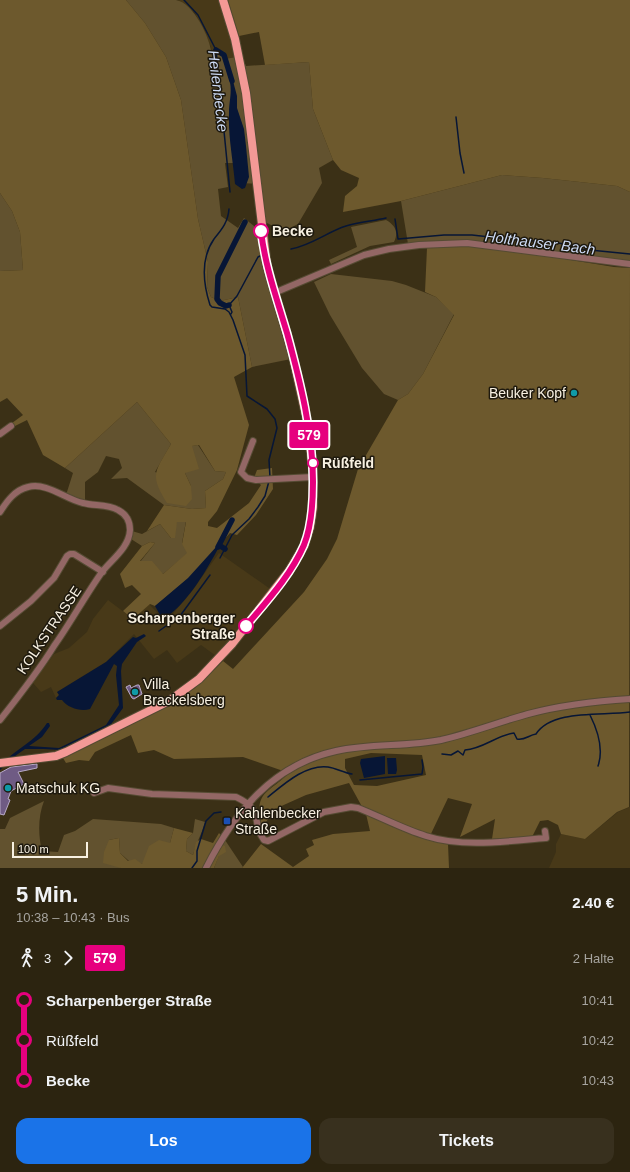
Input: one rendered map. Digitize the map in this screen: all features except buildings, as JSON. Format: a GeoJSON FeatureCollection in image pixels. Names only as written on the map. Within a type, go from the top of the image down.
{"type":"FeatureCollection","features":[{"type":"Feature","properties":{"kind":"main road"},"geometry":{"type":"LineString","coordinates":[[1,763],[56,756],[169,701],[192,685],[205,674],[232,644],[267,600],[300,554],[307,536],[311,517],[313,477],[311,445],[292,352],[274,293],[264,253],[252,142],[241,66],[235,39],[223,0]]}},
{"type":"Feature","properties":{"kind":"street"},"geometry":{"type":"LineString","coordinates":[[274,293],[364,255],[389,249],[419,245],[467,243],[630,264]]}},
{"type":"Feature","properties":{"kind":"street"},"geometry":{"type":"LineString","coordinates":[[0,434],[11,426]]}},
{"type":"Feature","properties":{"kind":"street"},"geometry":{"type":"LineString","coordinates":[[253,441],[241,472],[247,478],[256,480],[313,477]]}},
{"type":"Feature","properties":{"kind":"street","name":"KOLKSTRASSE"},"geometry":{"type":"LineString","coordinates":[[0,512],[13,495],[28,487],[35,486],[44,488],[84,504],[117,509],[124,514],[129,521],[130,529],[124,548],[103,572],[54,647],[0,720]]}},
{"type":"Feature","properties":{"kind":"street"},"geometry":{"type":"LineString","coordinates":[[0,626],[54,578],[70,554],[74,554],[103,572]]}},
{"type":"Feature","properties":{"kind":"street"},"geometry":{"type":"LineString","coordinates":[[206,868],[226,830],[249,803],[285,772],[316,756],[336,750],[421,744],[464,734],[529,714],[566,706],[595,701],[630,699]]}},
{"type":"Feature","properties":{"kind":"street"},"geometry":{"type":"LineString","coordinates":[[94,792],[108,788],[152,794],[236,797],[249,803],[255,812],[261,837],[268,841],[324,812],[351,807],[358,808],[427,837],[454,841],[493,842],[546,838],[546,831]]}},
{"type":"Feature","properties":{"kind":"shaded area"},"geometry":{"type":"Polygon","coordinates":[[[0,0],[126,0],[145,23],[166,57],[181,100],[198,219],[208,262],[207,287],[211,297],[220,301],[238,297],[252,367],[234,377],[249,425],[237,470],[217,511],[208,522],[208,526],[217,528],[249,503],[261,485],[254,478],[257,470],[272,468],[273,489],[256,515],[237,535],[230,533],[189,578],[155,606],[150,604],[133,619],[123,611],[141,594],[132,585],[125,588],[120,574],[142,546],[150,542],[155,543],[140,561],[152,561],[163,574],[187,553],[182,544],[186,522],[177,522],[175,538],[171,538],[160,524],[147,531],[164,505],[192,509],[206,508],[205,491],[223,479],[226,472],[215,471],[199,445],[192,446],[199,469],[185,473],[191,486],[192,499],[186,506],[167,503],[158,485],[156,473],[171,444],[137,402],[65,468],[43,455],[27,420],[13,427],[12,423],[23,415],[7,398],[0,402],[0,271],[23,270],[20,232],[12,211],[0,193],[0,0]]]}},
{"type":"Feature","properties":{"kind":"shaded area"},"geometry":{"type":"Polygon","coordinates":[[[126,0],[176,0],[183,3],[189,7],[200,22],[211,48],[212,55],[221,54],[225,59],[242,56],[246,66],[309,62],[313,109],[333,160],[319,168],[322,183],[298,224],[286,230],[281,230],[265,222],[259,184],[239,183],[235,163],[225,163],[228,187],[218,189],[221,216],[238,228],[244,218],[254,226],[257,231],[266,273],[291,359],[252,367],[238,297],[220,301],[211,297],[207,287],[208,262],[198,219],[181,100],[166,57],[145,23],[126,0]]]}},
{"type":"Feature","properties":{"kind":"shaded area"},"geometry":{"type":"Polygon","coordinates":[[[178,0],[228,0],[239,36],[242,56],[225,59],[212,55],[211,47],[195,13],[178,0]]]}},
{"type":"Feature","properties":{"kind":"shaded area"},"geometry":{"type":"Polygon","coordinates":[[[228,0],[630,0],[630,192],[617,186],[502,175],[401,201],[343,212],[345,196],[357,186],[359,178],[341,170],[333,160],[313,109],[309,62],[265,65],[259,32],[239,36],[228,0]]]}},
{"type":"Feature","properties":{"kind":"shaded area"},"geometry":{"type":"Polygon","coordinates":[[[502,175],[617,186],[630,192],[630,262],[460,241],[439,241],[408,244],[401,201],[502,175]]]}},
{"type":"Feature","properties":{"kind":"shaded area"},"geometry":{"type":"Polygon","coordinates":[[[0,193],[12,211],[20,232],[23,270],[0,271],[0,193]]]}},
{"type":"Feature","properties":{"kind":"shaded area"},"geometry":{"type":"Polygon","coordinates":[[[386,220],[392,224],[395,229],[396,235],[394,242],[370,246],[331,264],[329,260],[357,247],[351,227],[386,220]]]}},
{"type":"Feature","properties":{"kind":"shaded area"},"geometry":{"type":"Polygon","coordinates":[[[458,246],[491,247],[614,267],[630,268],[629,807],[617,812],[585,839],[561,834],[558,825],[548,820],[540,821],[532,837],[492,839],[495,819],[460,837],[472,804],[448,798],[429,838],[448,844],[449,868],[242,868],[261,844],[293,867],[309,856],[306,849],[314,845],[312,840],[333,834],[370,831],[366,814],[349,783],[306,795],[277,808],[262,827],[259,806],[264,794],[289,773],[243,757],[174,759],[154,750],[138,753],[131,735],[95,752],[89,761],[79,760],[66,763],[63,758],[169,706],[195,688],[223,661],[233,669],[304,592],[327,559],[337,539],[358,469],[398,400],[408,394],[423,374],[454,315],[436,297],[425,292],[427,248],[458,246]],[[371,753],[345,759],[345,768],[354,785],[377,786],[426,775],[422,755],[371,753]]]}},
{"type":"Feature","properties":{"kind":"shaded area"},"geometry":{"type":"Polygon","coordinates":[[[331,274],[392,281],[406,285],[436,297],[454,314],[423,374],[408,394],[398,400],[384,394],[362,368],[330,315],[314,282],[331,274]]]}},
{"type":"Feature","properties":{"kind":"shaded area"},"geometry":{"type":"Polygon","coordinates":[[[137,402],[171,444],[155,472],[191,486],[185,473],[192,446],[198,445],[215,471],[226,472],[223,479],[205,491],[206,508],[192,509],[164,505],[127,478],[111,479],[122,468],[119,459],[106,456],[98,472],[85,482],[85,502],[66,495],[73,473],[65,468],[137,402]]]}},
{"type":"Feature","properties":{"kind":"shaded area"},"geometry":{"type":"Polygon","coordinates":[[[177,521],[186,521],[182,543],[188,553],[163,574],[140,562],[155,543],[150,542],[142,546],[131,539],[132,531],[142,534],[160,524],[171,538],[177,521]]]}},
{"type":"Feature","properties":{"kind":"shaded area"},"geometry":{"type":"Polygon","coordinates":[[[219,553],[276,593],[223,661],[201,645],[177,663],[167,650],[154,659],[134,634],[106,662],[57,692],[59,695],[56,698],[51,687],[41,692],[33,683],[54,654],[69,648],[87,632],[93,619],[108,600],[133,619],[149,604],[166,622],[192,591],[219,553]]]}},
{"type":"Feature","properties":{"kind":"shaded area"},"geometry":{"type":"Polygon","coordinates":[[[44,801],[39,826],[42,851],[58,852],[64,835],[75,831],[93,819],[161,824],[174,828],[170,843],[142,864],[129,861],[120,853],[119,838],[109,840],[121,868],[0,868],[0,829],[5,829],[10,818],[44,801]]]}},
{"type":"Feature","properties":{"kind":"shaded area"},"geometry":{"type":"Polygon","coordinates":[[[630,807],[630,868],[549,868],[556,852],[556,844],[561,834],[585,839],[618,812],[630,807]]]}},
{"type":"Feature","properties":{"kind":"shaded area"},"geometry":{"type":"Polygon","coordinates":[[[195,819],[205,822],[193,855],[186,851],[187,839],[193,833],[195,819]]]}},
{"type":"Feature","properties":{"kind":"shaded area"},"geometry":{"type":"Polygon","coordinates":[[[174,828],[193,833],[187,839],[186,851],[193,855],[196,842],[201,839],[213,843],[219,833],[225,840],[223,845],[225,846],[226,852],[219,856],[214,868],[121,868],[103,863],[104,852],[109,840],[119,838],[120,853],[128,861],[135,859],[142,864],[149,846],[159,840],[170,843],[174,828]]]}},
{"type":"Feature","properties":{"kind":"shaded area"},"geometry":{"type":"Polygon","coordinates":[[[225,840],[243,867],[242,868],[214,868],[225,840]]]}},
{"type":"Feature","properties":{"kind":"water"},"geometry":{"type":"Polygon","coordinates":[[[233,81],[237,96],[237,108],[244,129],[249,177],[245,188],[242,189],[235,184],[230,139],[230,82],[233,81]]]}},
{"type":"Feature","properties":{"kind":"water"},"geometry":{"type":"Polygon","coordinates":[[[217,546],[219,547],[214,556],[190,593],[168,616],[160,615],[155,606],[188,578],[217,546]]]}},
{"type":"Feature","properties":{"kind":"water"},"geometry":{"type":"Polygon","coordinates":[[[144,634],[146,636],[137,642],[122,664],[123,708],[109,727],[60,750],[25,749],[0,770],[0,766],[6,760],[37,735],[47,723],[49,723],[50,726],[42,737],[29,746],[59,748],[106,725],[119,705],[116,675],[117,666],[114,664],[90,709],[75,709],[62,700],[57,700],[56,698],[59,695],[57,692],[106,662],[133,637],[136,638],[144,634]]]}},
{"type":"Feature","properties":{"kind":"water"},"geometry":{"type":"Polygon","coordinates":[[[385,756],[385,774],[364,778],[360,763],[361,759],[385,756]]]}},
{"type":"Feature","properties":{"kind":"water"},"geometry":{"type":"Polygon","coordinates":[[[387,758],[396,758],[396,774],[388,774],[387,758]]]}},
{"type":"Feature","properties":{"kind":"waterway","name":"Heilenbecke"},"geometry":{"type":"LineString","coordinates":[[184,0],[198,15],[216,50],[230,192]]}},
{"type":"Feature","properties":{"kind":"waterway"},"geometry":{"type":"LineString","coordinates":[[216,50],[224,55],[232,81]]}},
{"type":"Feature","properties":{"kind":"waterway"},"geometry":{"type":"LineString","coordinates":[[456,117],[464,173]]}},
{"type":"Feature","properties":{"kind":"waterway","name":"Heilenbecke"},"geometry":{"type":"LineString","coordinates":[[229,209],[226,222],[214,239],[206,255],[204,280],[210,305],[212,307],[225,309],[229,312],[233,320],[245,355],[247,396],[267,409],[275,419],[277,428],[269,460],[270,478]]}},
{"type":"Feature","properties":{"kind":"waterway","name":"Holthauser Bach"},"geometry":{"type":"LineString","coordinates":[[291,249],[306,245],[346,226],[386,218]]}},
{"type":"Feature","properties":{"kind":"waterway","name":"Holthauser Bach"},"geometry":{"type":"LineString","coordinates":[[395,219],[398,239],[444,235],[472,235],[525,241],[542,241],[565,244],[580,249],[630,254]]}},
{"type":"Feature","properties":{"kind":"waterway"},"geometry":{"type":"LineString","coordinates":[[229,305],[226,306],[220,303],[217,299],[218,276],[245,222]]}},
{"type":"Feature","properties":{"kind":"waterway","name":"Holthauser Bach"},"geometry":{"type":"LineString","coordinates":[[231,314],[232,312],[229,305],[237,296],[258,257],[260,256]]}},
{"type":"Feature","properties":{"kind":"waterway","name":"Heilenbecke"},"geometry":{"type":"LineString","coordinates":[[220,558],[232,535],[249,519],[258,507],[265,496],[269,481]]}},
{"type":"Feature","properties":{"kind":"waterway"},"geometry":{"type":"LineString","coordinates":[[218,547],[232,520]]}},
{"type":"Feature","properties":{"kind":"waterway","name":"Heilenbecke"},"geometry":{"type":"LineString","coordinates":[[219,545],[225,549]]}},
{"type":"Feature","properties":{"kind":"waterway","name":"Heilenbecke"},"geometry":{"type":"LineString","coordinates":[[159,631],[180,616],[210,575]]}},
{"type":"Feature","properties":{"kind":"waterway"},"geometry":{"type":"LineString","coordinates":[[442,754],[451,755],[458,751],[463,755],[465,750],[478,747],[508,734],[514,733],[517,739],[524,739],[536,734],[543,726],[565,717],[630,712]]}},
{"type":"Feature","properties":{"kind":"waterway"},"geometry":{"type":"LineString","coordinates":[[590,715],[599,740],[600,760],[598,766]]}},
{"type":"Feature","properties":{"kind":"waterway"},"geometry":{"type":"LineString","coordinates":[[360,780],[422,774],[422,760]]}},
{"type":"Feature","properties":{"kind":"waterway"},"geometry":{"type":"LineString","coordinates":[[268,797],[296,776],[312,769],[328,767],[352,774]]}},
{"type":"Feature","properties":{"kind":"waterway"},"geometry":{"type":"LineString","coordinates":[[192,868],[197,861],[197,851],[206,821],[214,813],[221,812]]}},
{"type":"Feature","properties":{"kind":"bus line","name":"579"},"geometry":{"type":"LineString","coordinates":[[246,626],[295,563],[304,546],[310,527],[313,507],[313,464],[309,432],[292,352],[267,266],[261,231]]}},
{"type":"Feature","properties":{"kind":"place","name":"Becke"},"geometry":{"type":"Point","coordinates":[261,231]}},
{"type":"Feature","properties":{"kind":"place","name":"Beuker Kopf"},"geometry":{"type":"Point","coordinates":[574,393]}},
{"type":"Feature","properties":{"kind":"place","name":"Rüßfeld"},"geometry":{"type":"Point","coordinates":[313,463]}},
{"type":"Feature","properties":{"kind":"place","name":"Scharpenberger Straße"},"geometry":{"type":"Point","coordinates":[246,626]}},
{"type":"Feature","properties":{"kind":"place","name":"Villa Brackelsberg"},"geometry":{"type":"Point","coordinates":[135,692]}},
{"type":"Feature","properties":{"kind":"place","name":"Matschuk KG"},"geometry":{"type":"Point","coordinates":[8,788]}},
{"type":"Feature","properties":{"kind":"place","name":"Kahlenbecker Straße"},"geometry":{"type":"Point","coordinates":[227,821]}}]}
